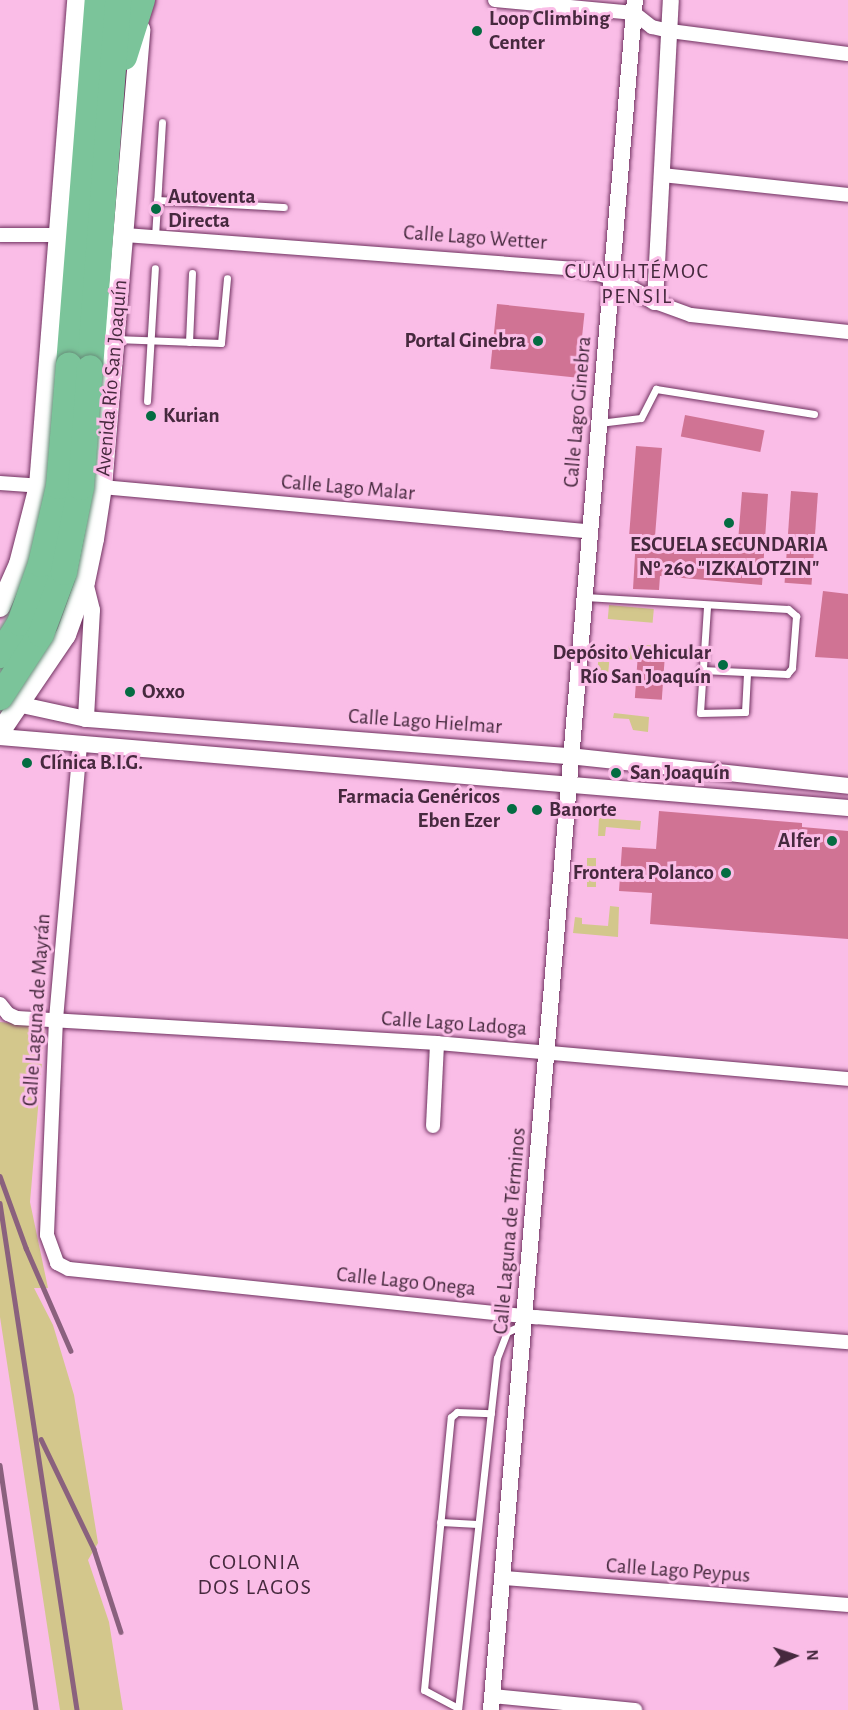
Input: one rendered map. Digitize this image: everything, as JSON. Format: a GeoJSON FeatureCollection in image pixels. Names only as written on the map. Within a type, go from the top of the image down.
{"type":"FeatureCollection","features":[{"type":"Feature","properties":{"kind":"highway"},"geometry":{"type":"LineString","coordinates":[[79,0],[101,91]]}},
{"type":"Feature","properties":{"kind":"highway","name":"Avenida Río San Joaquín"},"geometry":{"type":"LineString","coordinates":[[98,0],[101,91]]}},
{"type":"Feature","properties":{"kind":"highway","name":"Avenida Río San Joaquín"},"geometry":{"type":"LineString","coordinates":[[6,701],[41,634],[64,572],[81,487],[80,367],[101,91],[118,0]]}},
{"type":"Feature","properties":{"kind":"highway"},"geometry":{"type":"LineString","coordinates":[[101,91],[142,0]]}},
{"type":"Feature","properties":{"kind":"highway","name":"Avenida Río San Joaquín"},"geometry":{"type":"LineString","coordinates":[[0,655],[20,623],[43,553],[59,486],[80,367]]}},
{"type":"Feature","properties":{"kind":"main road"},"geometry":{"type":"LineString","coordinates":[[0,607],[19,564],[39,486],[79,0]]}},
{"type":"Feature","properties":{"kind":"main road","name":"Avenida Río San Joaquín"},"geometry":{"type":"LineString","coordinates":[[0,732],[6,701],[66,635],[85,582],[102,487],[125,235],[142,0]]}},
{"type":"Feature","properties":{"kind":"main road"},"geometry":{"type":"LineString","coordinates":[[19,564],[85,582]]}},
{"type":"Feature","properties":{"kind":"street"},"geometry":{"type":"LineString","coordinates":[[495,0],[634,6],[652,27],[848,54]]}},
{"type":"Feature","properties":{"kind":"street"},"geometry":{"type":"LineString","coordinates":[[655,302],[671,0]]}},
{"type":"Feature","properties":{"kind":"street","name":"Calle Lago Ginebra"},"geometry":{"type":"LineString","coordinates":[[569,756],[585,597],[634,6]]}},
{"type":"Feature","properties":{"kind":"street"},"geometry":{"type":"LineString","coordinates":[[662,175],[848,195]]}},
{"type":"Feature","properties":{"kind":"street"},"geometry":{"type":"LineString","coordinates":[[0,235],[58,235]]}},
{"type":"Feature","properties":{"kind":"street","name":"Calle Lago Wetter"},"geometry":{"type":"LineString","coordinates":[[125,235],[579,268],[612,278],[655,302],[691,315],[848,332]]}},
{"type":"Feature","properties":{"kind":"street"},"geometry":{"type":"LineString","coordinates":[[0,483],[39,486]]}},
{"type":"Feature","properties":{"kind":"street","name":"Calle Lago Malar"},"geometry":{"type":"LineString","coordinates":[[102,487],[590,531]]}},
{"type":"Feature","properties":{"kind":"street"},"geometry":{"type":"LineString","coordinates":[[85,582],[92,610],[86,719]]}},
{"type":"Feature","properties":{"kind":"street","name":"Calle Lago Hielmar"},"geometry":{"type":"LineString","coordinates":[[6,701],[86,719],[569,756],[848,786]]}},
{"type":"Feature","properties":{"kind":"street"},"geometry":{"type":"LineString","coordinates":[[0,737],[81,746],[848,808]]}},
{"type":"Feature","properties":{"kind":"street","name":"Calle Laguna de Mayrán"},"geometry":{"type":"LineString","coordinates":[[69,1269],[57,1263],[47,1235],[56,1019],[81,746]]}},
{"type":"Feature","properties":{"kind":"street","name":"Calle Laguna de Términos"},"geometry":{"type":"LineString","coordinates":[[492,1703],[505,1578],[548,1052],[569,756]]}},
{"type":"Feature","properties":{"kind":"street","name":"Calle Lago Ladoga"},"geometry":{"type":"LineString","coordinates":[[0,1004],[8,1014],[17,1018],[437,1043],[848,1079]]}},
{"type":"Feature","properties":{"kind":"street"},"geometry":{"type":"LineString","coordinates":[[433,1126],[437,1043]]}},
{"type":"Feature","properties":{"kind":"street","name":"Calle Lago Onega"},"geometry":{"type":"LineString","coordinates":[[69,1269],[525,1320],[848,1342]]}},
{"type":"Feature","properties":{"kind":"street","name":"Calle Lago Peypus"},"geometry":{"type":"LineString","coordinates":[[505,1578],[848,1605]]}},
{"type":"Feature","properties":{"kind":"street"},"geometry":{"type":"LineString","coordinates":[[492,1703],[635,1710]]}},
{"type":"Feature","properties":{"kind":"lane"},"geometry":{"type":"LineString","coordinates":[[154,237],[162,122]]}},
{"type":"Feature","properties":{"kind":"lane"},"geometry":{"type":"LineString","coordinates":[[157,200],[284,207]]}},
{"type":"Feature","properties":{"kind":"lane"},"geometry":{"type":"LineString","coordinates":[[147,401],[155,268]]}},
{"type":"Feature","properties":{"kind":"lane"},"geometry":{"type":"LineString","coordinates":[[189,342],[192,273]]}},
{"type":"Feature","properties":{"kind":"lane"},"geometry":{"type":"LineString","coordinates":[[116,339],[223,342],[227,278]]}},
{"type":"Feature","properties":{"kind":"lane"},"geometry":{"type":"LineString","coordinates":[[599,423],[641,418],[656,389],[814,414]]}},
{"type":"Feature","properties":{"kind":"lane"},"geometry":{"type":"LineString","coordinates":[[585,597],[707,607],[788,609],[796,616],[790,672],[782,675],[702,670]]}},
{"type":"Feature","properties":{"kind":"lane"},"geometry":{"type":"LineString","coordinates":[[707,607],[700,713],[745,712],[747,673]]}},
{"type":"Feature","properties":{"kind":"lane"},"geometry":{"type":"LineString","coordinates":[[491,1413],[457,1412],[451,1417],[423,1690],[458,1709],[500,1349],[510,1329],[525,1320]]}},
{"type":"Feature","properties":{"kind":"lane"},"geometry":{"type":"LineString","coordinates":[[440,1522],[478,1524]]}},
{"type":"Feature","properties":{"kind":"shaded area"},"geometry":{"type":"Polygon","coordinates":[[[609,605],[654,609],[653,623],[608,619],[609,605]]]}},
{"type":"Feature","properties":{"kind":"shaded area"},"geometry":{"type":"Polygon","coordinates":[[[629,644],[663,646],[662,655],[638,653],[637,660],[628,659],[629,644]]]}},
{"type":"Feature","properties":{"kind":"shaded area"},"geometry":{"type":"Polygon","coordinates":[[[599,652],[610,653],[608,680],[597,679],[599,652]]]}},
{"type":"Feature","properties":{"kind":"shaded area"},"geometry":{"type":"Polygon","coordinates":[[[614,713],[649,717],[648,732],[633,730],[629,719],[613,718],[614,713]]]}},
{"type":"Feature","properties":{"kind":"shaded area"},"geometry":{"type":"Polygon","coordinates":[[[599,818],[641,821],[640,830],[606,827],[605,836],[598,836],[599,818]]]}},
{"type":"Feature","properties":{"kind":"shaded area"},"geometry":{"type":"Polygon","coordinates":[[[587,858],[596,858],[596,887],[587,887],[587,858]]]}},
{"type":"Feature","properties":{"kind":"shaded area"},"geometry":{"type":"Polygon","coordinates":[[[610,906],[619,907],[618,937],[573,933],[575,917],[582,918],[582,924],[608,926],[610,906]]]}},
{"type":"Feature","properties":{"kind":"shaded area"},"geometry":{"type":"Polygon","coordinates":[[[0,1022],[45,1026],[30,1202],[48,1288],[34,1288],[53,1325],[74,1395],[98,1543],[88,1560],[109,1622],[123,1710],[60,1710],[0,1317],[0,1022]]]}},
{"type":"Feature","properties":{"kind":"building","name":"Portal Ginebra"},"geometry":{"type":"Polygon","coordinates":[[[497,304],[585,313],[578,378],[490,369],[497,304]]]}},
{"type":"Feature","properties":{"kind":"building"},"geometry":{"type":"Polygon","coordinates":[[[685,415],[765,430],[760,452],[681,437],[685,415]]]}},
{"type":"Feature","properties":{"kind":"building"},"geometry":{"type":"Polygon","coordinates":[[[636,446],[662,448],[654,549],[737,554],[742,492],[768,494],[762,585],[660,576],[659,590],[633,589],[636,538],[629,537],[636,446]]]}},
{"type":"Feature","properties":{"kind":"building"},"geometry":{"type":"Polygon","coordinates":[[[791,491],[818,493],[812,585],[785,583],[791,491]]]}},
{"type":"Feature","properties":{"kind":"building"},"geometry":{"type":"Polygon","coordinates":[[[823,591],[848,594],[848,659],[815,657],[823,591]]]}},
{"type":"Feature","properties":{"kind":"building"},"geometry":{"type":"Polygon","coordinates":[[[638,653],[665,655],[662,700],[635,698],[638,653]]]}},
{"type":"Feature","properties":{"kind":"building","name":"Frontera Polanco"},"geometry":{"type":"Polygon","coordinates":[[[659,811],[802,823],[802,827],[848,831],[848,939],[650,924],[652,893],[619,891],[622,847],[656,849],[659,811]]]}},
{"type":"Feature","properties":{"kind":"railway"},"geometry":{"type":"LineString","coordinates":[[0,1176],[26,1248],[71,1351]]}},
{"type":"Feature","properties":{"kind":"railway"},"geometry":{"type":"LineString","coordinates":[[0,1203],[77,1710]]}},
{"type":"Feature","properties":{"kind":"railway"},"geometry":{"type":"LineString","coordinates":[[41,1439],[94,1549],[121,1632]]}},
{"type":"Feature","properties":{"kind":"railway"},"geometry":{"type":"LineString","coordinates":[[0,1465],[36,1710]]}},
{"type":"Feature","properties":{"kind":"place","name":"Loop Climbing Center"},"geometry":{"type":"Point","coordinates":[477,31]}},
{"type":"Feature","properties":{"kind":"place","name":"Autoventa Directa"},"geometry":{"type":"Point","coordinates":[156,209]}},
{"type":"Feature","properties":{"kind":"place","name":"Portal Ginebra"},"geometry":{"type":"Point","coordinates":[538,341]}},
{"type":"Feature","properties":{"kind":"place","name":"Kurian"},"geometry":{"type":"Point","coordinates":[151,416]}},
{"type":"Feature","properties":{"kind":"place","name":"ESCUELA SECUNDARIA Nº 260 \"IZKALOTZIN\""},"geometry":{"type":"Point","coordinates":[729,523]}},
{"type":"Feature","properties":{"kind":"place","name":"Depósito Vehicular Río San Joaquín"},"geometry":{"type":"Point","coordinates":[723,665]}},
{"type":"Feature","properties":{"kind":"place","name":"Oxxo"},"geometry":{"type":"Point","coordinates":[130,692]}},
{"type":"Feature","properties":{"kind":"place","name":"Clínica B.I.G."},"geometry":{"type":"Point","coordinates":[27,763]}},
{"type":"Feature","properties":{"kind":"place","name":"San Joaquín"},"geometry":{"type":"Point","coordinates":[616,773]}},
{"type":"Feature","properties":{"kind":"place","name":"Farmacia Genéricos Eben Ezer"},"geometry":{"type":"Point","coordinates":[512,809]}},
{"type":"Feature","properties":{"kind":"place","name":"Banorte"},"geometry":{"type":"Point","coordinates":[537,810]}},
{"type":"Feature","properties":{"kind":"place","name":"Alfer"},"geometry":{"type":"Point","coordinates":[832,841]}},
{"type":"Feature","properties":{"kind":"place","name":"Frontera Polanco"},"geometry":{"type":"Point","coordinates":[726,873]}},
{"type":"Feature","properties":{"kind":"district","name":"CUAUHTÉMOC PENSIL"},"geometry":{"type":"Point","coordinates":[637,284]}},
{"type":"Feature","properties":{"kind":"district","name":"COLONIA DOS LAGOS"},"geometry":{"type":"Point","coordinates":[255,1574]}}]}
